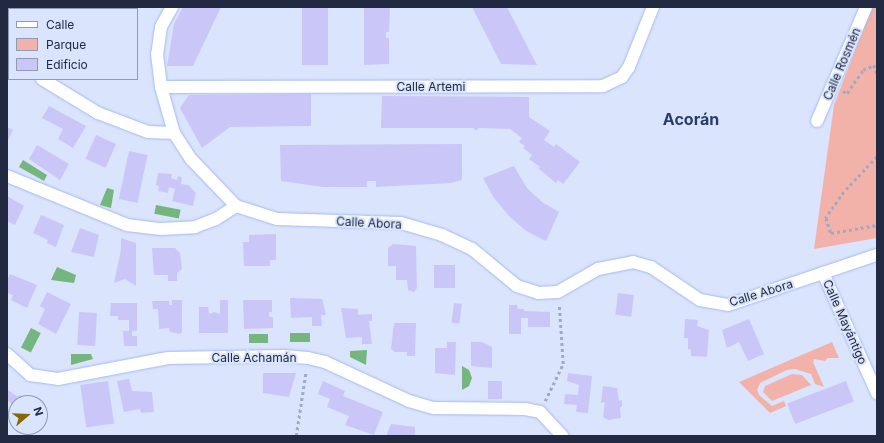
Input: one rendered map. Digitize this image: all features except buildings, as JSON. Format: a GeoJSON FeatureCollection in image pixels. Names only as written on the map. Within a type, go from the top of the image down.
{"type":"FeatureCollection","features":[{"type":"Feature","properties":{"kind":"street","name":"Calle Abora"},"geometry":{"type":"LineString","coordinates":[[172,7],[162,27],[157,54],[160,87],[174,133],[191,159],[236,206],[277,219],[401,223],[442,235],[472,249],[518,286],[538,293],[558,292],[598,269],[633,262],[651,267],[700,300],[728,304],[877,255]]}},
{"type":"Feature","properties":{"kind":"street","name":"Calle Artemi"},"geometry":{"type":"LineString","coordinates":[[160,87],[603,86],[622,77],[629,67],[653,7]]}},
{"type":"Feature","properties":{"kind":"street","name":"Calle Rosmén"},"geometry":{"type":"LineString","coordinates":[[817,121],[866,7]]}},
{"type":"Feature","properties":{"kind":"street"},"geometry":{"type":"LineString","coordinates":[[44,80],[98,113],[148,132],[174,133]]}},
{"type":"Feature","properties":{"kind":"street"},"geometry":{"type":"LineString","coordinates":[[7,176],[128,225],[161,228],[195,227],[216,219],[236,206]]}},
{"type":"Feature","properties":{"kind":"street","name":"Calle Mayántigo"},"geometry":{"type":"LineString","coordinates":[[823,273],[877,393]]}},
{"type":"Feature","properties":{"kind":"street","name":"Calle Achamán"},"geometry":{"type":"LineString","coordinates":[[7,354],[30,375],[58,379],[168,358],[284,356],[308,358],[325,362],[409,400],[434,408],[525,409],[540,412]]}},
{"type":"Feature","properties":{"kind":"street"},"geometry":{"type":"LineString","coordinates":[[540,412],[562,436]]}},
{"type":"Feature","properties":{"kind":"path"},"geometry":{"type":"LineString","coordinates":[[832,86],[847,93],[863,70],[874,65],[877,74]]}},
{"type":"Feature","properties":{"kind":"path"},"geometry":{"type":"LineString","coordinates":[[877,157],[844,192],[826,218],[831,233],[877,225]]}},
{"type":"Feature","properties":{"kind":"path"},"geometry":{"type":"LineString","coordinates":[[540,412],[563,364],[558,292]]}},
{"type":"Feature","properties":{"kind":"path"},"geometry":{"type":"LineString","coordinates":[[296,436],[308,358]]}},
{"type":"Feature","properties":{"kind":"green space"},"geometry":{"type":"Polygon","coordinates":[[[872,7],[877,7],[877,238],[814,249],[834,105],[872,7]]]}},
{"type":"Feature","properties":{"kind":"green space"},"geometry":{"type":"Polygon","coordinates":[[[832,342],[839,358],[828,358],[825,361],[814,359],[813,362],[824,387],[815,384],[811,374],[795,369],[787,370],[760,383],[757,390],[759,395],[772,406],[784,401],[786,406],[770,413],[739,382],[832,342]]]}},
{"type":"Feature","properties":{"kind":"green space"},"geometry":{"type":"Polygon","coordinates":[[[792,374],[802,375],[811,385],[772,401],[763,392],[765,386],[792,374]]]}},
{"type":"Feature","properties":{"kind":"shaded area"},"geometry":{"type":"Polygon","coordinates":[[[23,160],[47,175],[44,181],[19,167],[23,160]]]}},
{"type":"Feature","properties":{"kind":"shaded area"},"geometry":{"type":"Polygon","coordinates":[[[107,188],[114,190],[111,208],[100,205],[107,188]]]}},
{"type":"Feature","properties":{"kind":"shaded area"},"geometry":{"type":"Polygon","coordinates":[[[156,205],[181,210],[179,219],[154,214],[156,205]]]}},
{"type":"Feature","properties":{"kind":"shaded area"},"geometry":{"type":"Polygon","coordinates":[[[57,267],[76,275],[74,283],[51,280],[57,267]]]}},
{"type":"Feature","properties":{"kind":"shaded area"},"geometry":{"type":"Polygon","coordinates":[[[31,328],[41,333],[31,353],[21,348],[31,328]]]}},
{"type":"Feature","properties":{"kind":"shaded area"},"geometry":{"type":"Polygon","coordinates":[[[290,333],[310,333],[310,342],[290,342],[290,333]]]}},
{"type":"Feature","properties":{"kind":"shaded area"},"geometry":{"type":"Polygon","coordinates":[[[249,334],[268,334],[268,343],[249,343],[249,334]]]}},
{"type":"Feature","properties":{"kind":"shaded area"},"geometry":{"type":"Polygon","coordinates":[[[367,350],[366,365],[350,357],[350,351],[367,350]]]}},
{"type":"Feature","properties":{"kind":"shaded area"},"geometry":{"type":"Polygon","coordinates":[[[71,354],[91,354],[93,359],[71,365],[71,354]]]}},
{"type":"Feature","properties":{"kind":"shaded area"},"geometry":{"type":"Polygon","coordinates":[[[462,366],[469,370],[472,378],[469,386],[462,390],[462,366]]]}},
{"type":"Feature","properties":{"kind":"district","name":"Acorán"},"geometry":{"type":"Point","coordinates":[691,119]}}]}
